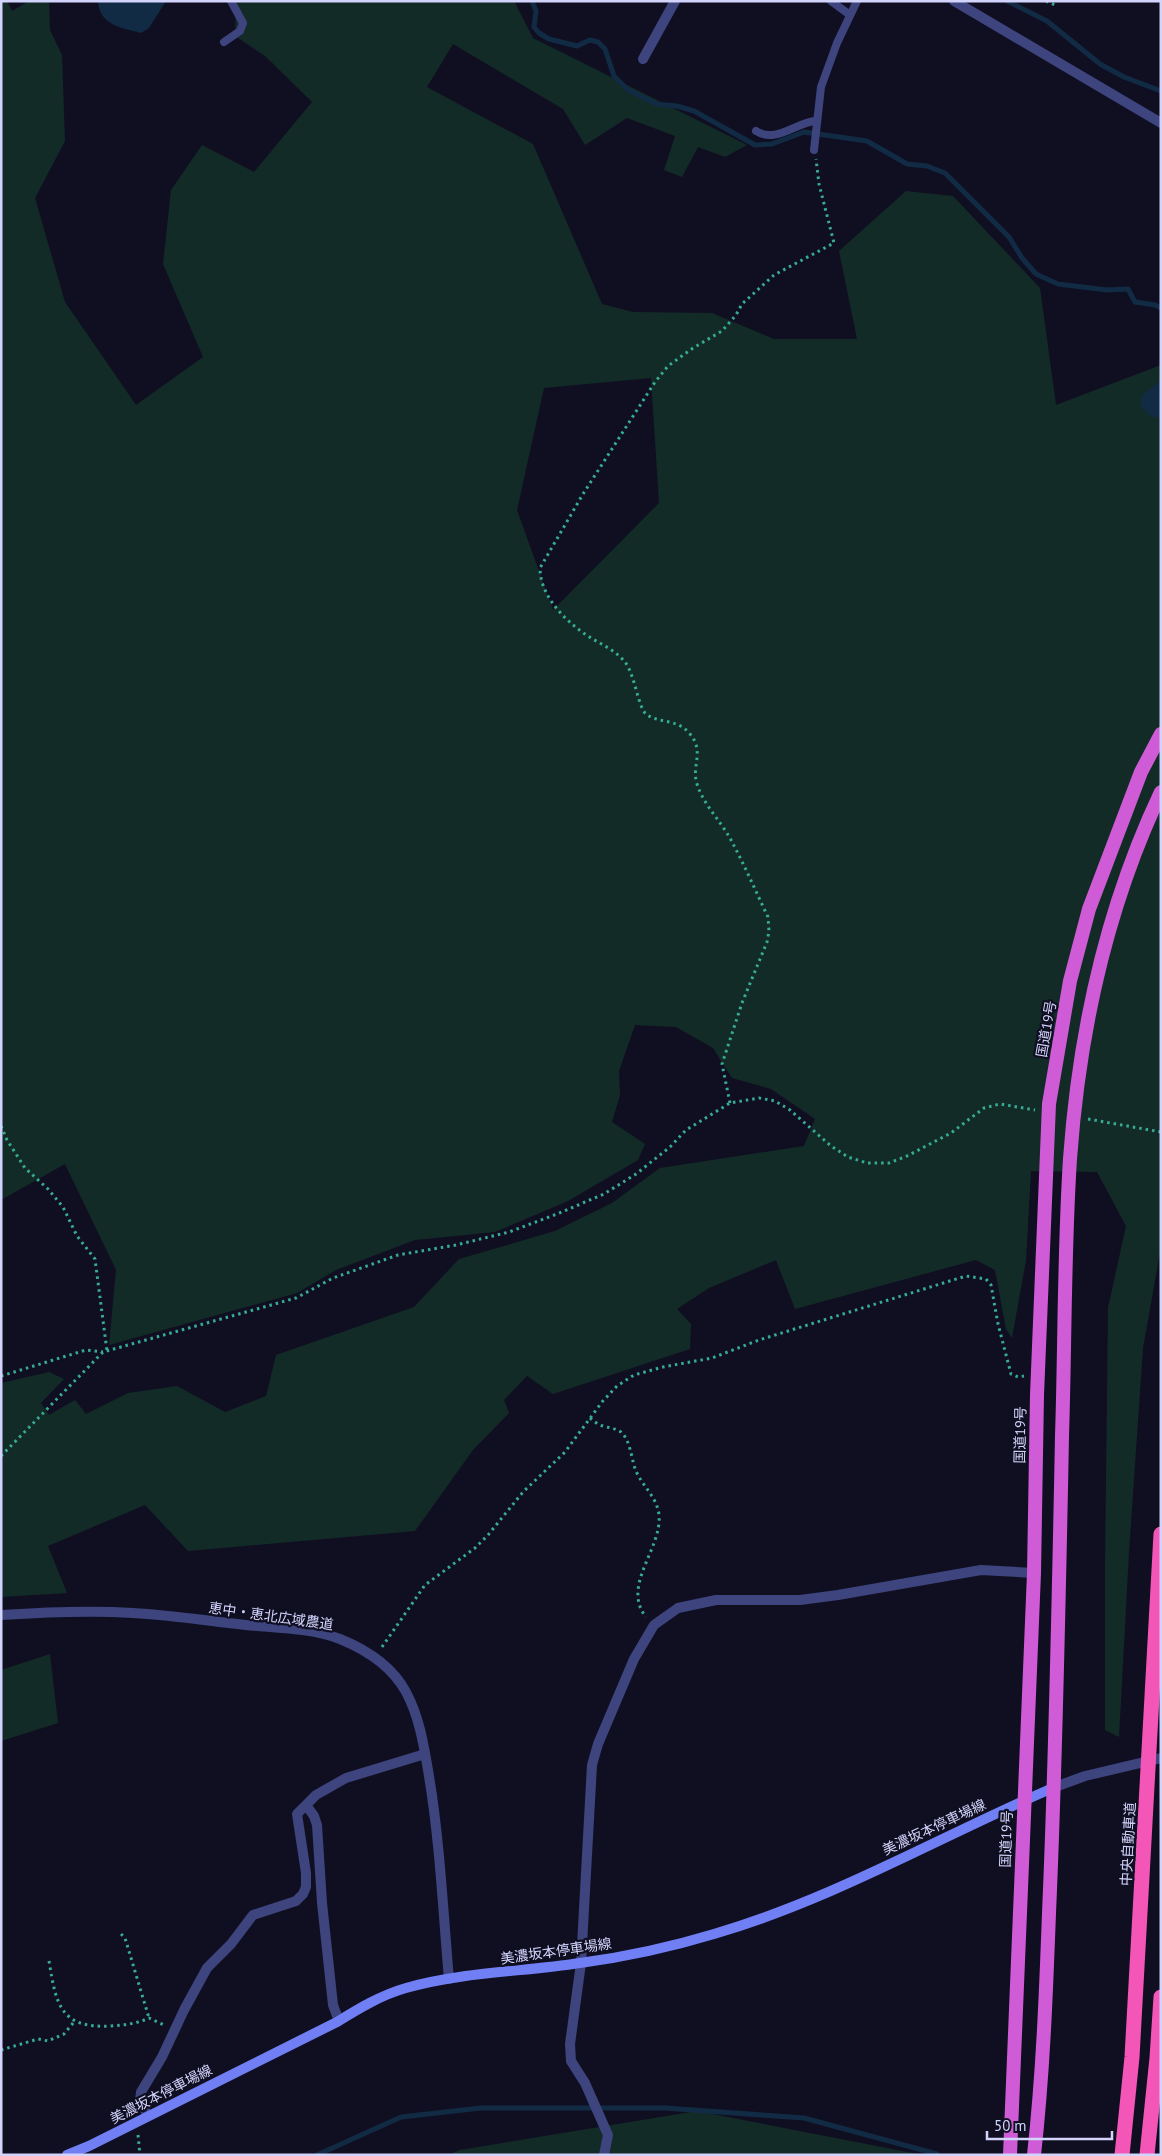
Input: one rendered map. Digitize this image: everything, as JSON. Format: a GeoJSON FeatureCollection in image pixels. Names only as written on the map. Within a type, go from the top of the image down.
{"type":"FeatureCollection","features":[{"type":"Feature","properties":{"kind":"highway","name":"国道19号"},"geometry":{"type":"LineString","coordinates":[[1010,2155],[1034,1573],[1038,1375],[1049,1104],[1070,981],[1089,909],[1142,772],[1161,734]]}},
{"type":"Feature","properties":{"kind":"highway"},"geometry":{"type":"LineString","coordinates":[[1034,2155],[1042,2085],[1055,1787],[1070,1158],[1087,1030],[1103,952],[1118,896],[1149,817],[1161,792]]}},
{"type":"Feature","properties":{"kind":"highway","name":"中央自動車道"},"geometry":{"type":"LineString","coordinates":[[1122,2155],[1132,2057],[1161,1534]]}},
{"type":"Feature","properties":{"kind":"highway"},"geometry":{"type":"LineString","coordinates":[[1147,2155],[1161,1997]]}},
{"type":"Feature","properties":{"kind":"main road","name":"美濃坂本停車場線"},"geometry":{"type":"LineString","coordinates":[[67,2155],[405,1988],[449,1979],[581,1963],[673,1946],[771,1916],[820,1897],[1055,1787]]}},
{"type":"Feature","properties":{"kind":"street"},"geometry":{"type":"LineString","coordinates":[[643,59],[676,1]]}},
{"type":"Feature","properties":{"kind":"street"},"geometry":{"type":"LineString","coordinates":[[954,1],[1161,123]]}},
{"type":"Feature","properties":{"kind":"street"},"geometry":{"type":"LineString","coordinates":[[604,2155],[608,2135],[585,2083],[571,2061],[570,2044],[581,1963],[592,1765],[598,1744],[634,1659],[654,1625],[678,1608],[716,1600],[800,1600],[981,1570],[1034,1573]]}},
{"type":"Feature","properties":{"kind":"street","name":"恵中・恵北広域農道"},"geometry":{"type":"LineString","coordinates":[[1,1615],[57,1611],[135,1613],[294,1630],[338,1638],[375,1658],[397,1678],[406,1691],[418,1720],[436,1818],[449,1979]]}},
{"type":"Feature","properties":{"kind":"street"},"geometry":{"type":"LineString","coordinates":[[148,2116],[140,2100],[141,2092],[162,2057],[207,1968],[231,1944],[253,1915],[296,1901],[303,1894],[306,1887],[306,1873],[297,1814],[316,1795],[346,1778],[425,1754]]}},
{"type":"Feature","properties":{"kind":"street"},"geometry":{"type":"LineString","coordinates":[[1055,1787],[1085,1776],[1161,1758]]}},
{"type":"Feature","properties":{"kind":"street"},"geometry":{"type":"LineString","coordinates":[[306,1805],[314,1816],[316,1825],[333,2005],[339,2021]]}},
{"type":"Feature","properties":{"kind":"lane"},"geometry":{"type":"LineString","coordinates":[[224,42],[240,31],[243,23],[231,1]]}},
{"type":"Feature","properties":{"kind":"lane"},"geometry":{"type":"LineString","coordinates":[[832,1],[850,15]]}},
{"type":"Feature","properties":{"kind":"lane"},"geometry":{"type":"LineString","coordinates":[[814,150],[821,87],[837,43],[857,1]]}},
{"type":"Feature","properties":{"kind":"lane"},"geometry":{"type":"LineString","coordinates":[[756,131],[761,135],[771,135],[816,121]]}},
{"type":"Feature","properties":{"kind":"path"},"geometry":{"type":"LineString","coordinates":[[1046,1],[1055,5]]}},
{"type":"Feature","properties":{"kind":"path"},"geometry":{"type":"LineString","coordinates":[[730,1103],[722,1064],[742,1003],[767,942],[769,931],[768,917],[732,841],[703,799],[696,782],[698,747],[690,733],[676,722],[653,717],[645,713],[633,675],[625,662],[616,652],[573,624],[554,605],[544,590],[540,579],[540,568],[584,494],[655,382],[668,366],[693,348],[722,331],[736,315],[742,304],[774,275],[834,243],[819,184],[814,150]]}},
{"type":"Feature","properties":{"kind":"path"},"geometry":{"type":"LineString","coordinates":[[1,1376],[86,1350],[105,1351],[296,1298],[333,1278],[398,1254],[456,1245],[509,1232],[604,1194],[636,1174],[670,1148],[686,1130],[730,1103],[759,1098],[774,1101],[790,1110],[831,1146],[848,1157],[867,1163],[889,1163],[908,1156],[951,1133],[984,1108],[1000,1104],[1016,1106]]}},
{"type":"Feature","properties":{"kind":"path"},"geometry":{"type":"LineString","coordinates":[[1115,1124],[1161,1132]]}},
{"type":"Feature","properties":{"kind":"path"},"geometry":{"type":"LineString","coordinates":[[1,1126],[7,1140],[25,1168],[48,1189],[63,1207],[77,1236],[95,1259],[105,1351]]}},
{"type":"Feature","properties":{"kind":"path"},"geometry":{"type":"LineString","coordinates":[[375,1658],[425,1585],[475,1548],[488,1535],[523,1492],[565,1452],[617,1386],[634,1375],[663,1367],[712,1358],[758,1340],[966,1276],[986,1280],[991,1285],[998,1324],[1011,1374],[1018,1377],[1038,1375]]}},
{"type":"Feature","properties":{"kind":"path"},"geometry":{"type":"LineString","coordinates":[[1,1456],[105,1351]]}},
{"type":"Feature","properties":{"kind":"path"},"geometry":{"type":"LineString","coordinates":[[590,1418],[601,1426],[614,1428],[626,1438],[637,1473],[657,1505],[659,1517],[655,1539],[639,1582],[638,1593],[639,1607],[645,1617],[654,1625]]}},
{"type":"Feature","properties":{"kind":"path"},"geometry":{"type":"LineString","coordinates":[[120,1934],[125,1938],[149,2018]]}},
{"type":"Feature","properties":{"kind":"path"},"geometry":{"type":"LineString","coordinates":[[49,1961],[56,1998],[61,2008],[74,2022],[100,2026],[132,2024],[149,2018],[174,2030]]}},
{"type":"Feature","properties":{"kind":"path"},"geometry":{"type":"LineString","coordinates":[[1,2050],[38,2039],[48,2041],[64,2034],[74,2022]]}},
{"type":"Feature","properties":{"kind":"path"},"geometry":{"type":"LineString","coordinates":[[134,2123],[139,2137],[140,2155]]}},
{"type":"Feature","properties":{"kind":"green space"},"geometry":{"type":"Polygon","coordinates":[[[1,1],[7,1],[12,11],[29,1],[49,1],[50,30],[62,55],[65,141],[35,198],[65,302],[136,405],[203,357],[163,264],[171,190],[202,145],[254,172],[312,102],[265,56],[235,36],[236,1],[514,1],[533,38],[747,145],[725,157],[698,147],[682,177],[664,170],[675,136],[627,118],[585,145],[563,109],[453,44],[427,87],[533,144],[602,304],[633,312],[712,313],[774,339],[857,339],[839,251],[906,191],[953,196],[1040,288],[1056,405],[1161,365],[1161,1247],[1143,1348],[1119,1737],[1105,1730],[1108,1308],[1126,1226],[1097,1172],[1031,1171],[1026,1260],[1012,1338],[1006,1329],[995,1270],[976,1260],[795,1309],[776,1260],[709,1288],[677,1309],[691,1324],[690,1349],[553,1394],[527,1376],[504,1400],[509,1413],[473,1450],[415,1531],[188,1551],[145,1505],[48,1546],[67,1593],[1,1597],[1,1383],[49,1372],[64,1379],[41,1403],[49,1415],[75,1400],[86,1414],[128,1393],[177,1386],[225,1412],[266,1396],[276,1355],[414,1307],[459,1259],[555,1231],[612,1203],[660,1168],[804,1146],[815,1119],[771,1089],[732,1078],[713,1048],[676,1027],[635,1025],[619,1071],[620,1095],[612,1122],[645,1144],[638,1160],[568,1201],[495,1232],[415,1240],[336,1270],[297,1293],[109,1345],[116,1270],[65,1164],[1,1200],[1,1]],[[651,378],[544,388],[517,510],[553,610],[659,503],[651,378]]]}},
{"type":"Feature","properties":{"kind":"green space"},"geometry":{"type":"Polygon","coordinates":[[[50,1654],[58,1723],[1,1741],[1,1670],[50,1654]]]}},
{"type":"Feature","properties":{"kind":"green space"},"geometry":{"type":"Polygon","coordinates":[[[697,2111],[923,2155],[448,2155],[460,2150],[697,2111]]]}},
{"type":"Feature","properties":{"kind":"water"},"geometry":{"type":"Polygon","coordinates":[[[98,1],[166,1],[149,28],[141,33],[119,27],[107,20],[99,9],[98,1]]]}},
{"type":"Feature","properties":{"kind":"water"},"geometry":{"type":"Polygon","coordinates":[[[1161,380],[1161,419],[1149,415],[1141,406],[1142,396],[1161,380]]]}},
{"type":"Feature","properties":{"kind":"waterway"},"geometry":{"type":"LineString","coordinates":[[532,1],[536,11],[534,27],[539,33],[549,39],[577,46],[590,40],[598,42],[605,49],[614,76],[628,90],[656,104],[677,106],[694,111],[755,145],[772,144],[804,132],[867,141],[907,164],[927,166],[945,173],[1009,237],[1022,258],[1036,274],[1058,284],[1107,290],[1128,289],[1135,302],[1155,305],[1161,308]]}},
{"type":"Feature","properties":{"kind":"waterway"},"geometry":{"type":"LineString","coordinates":[[1007,1],[1047,21],[1100,64],[1124,77],[1161,91]]}},
{"type":"Feature","properties":{"kind":"waterway"},"geometry":{"type":"LineString","coordinates":[[317,2155],[401,2117],[481,2108],[665,2108],[804,2118],[937,2154]]}}]}
